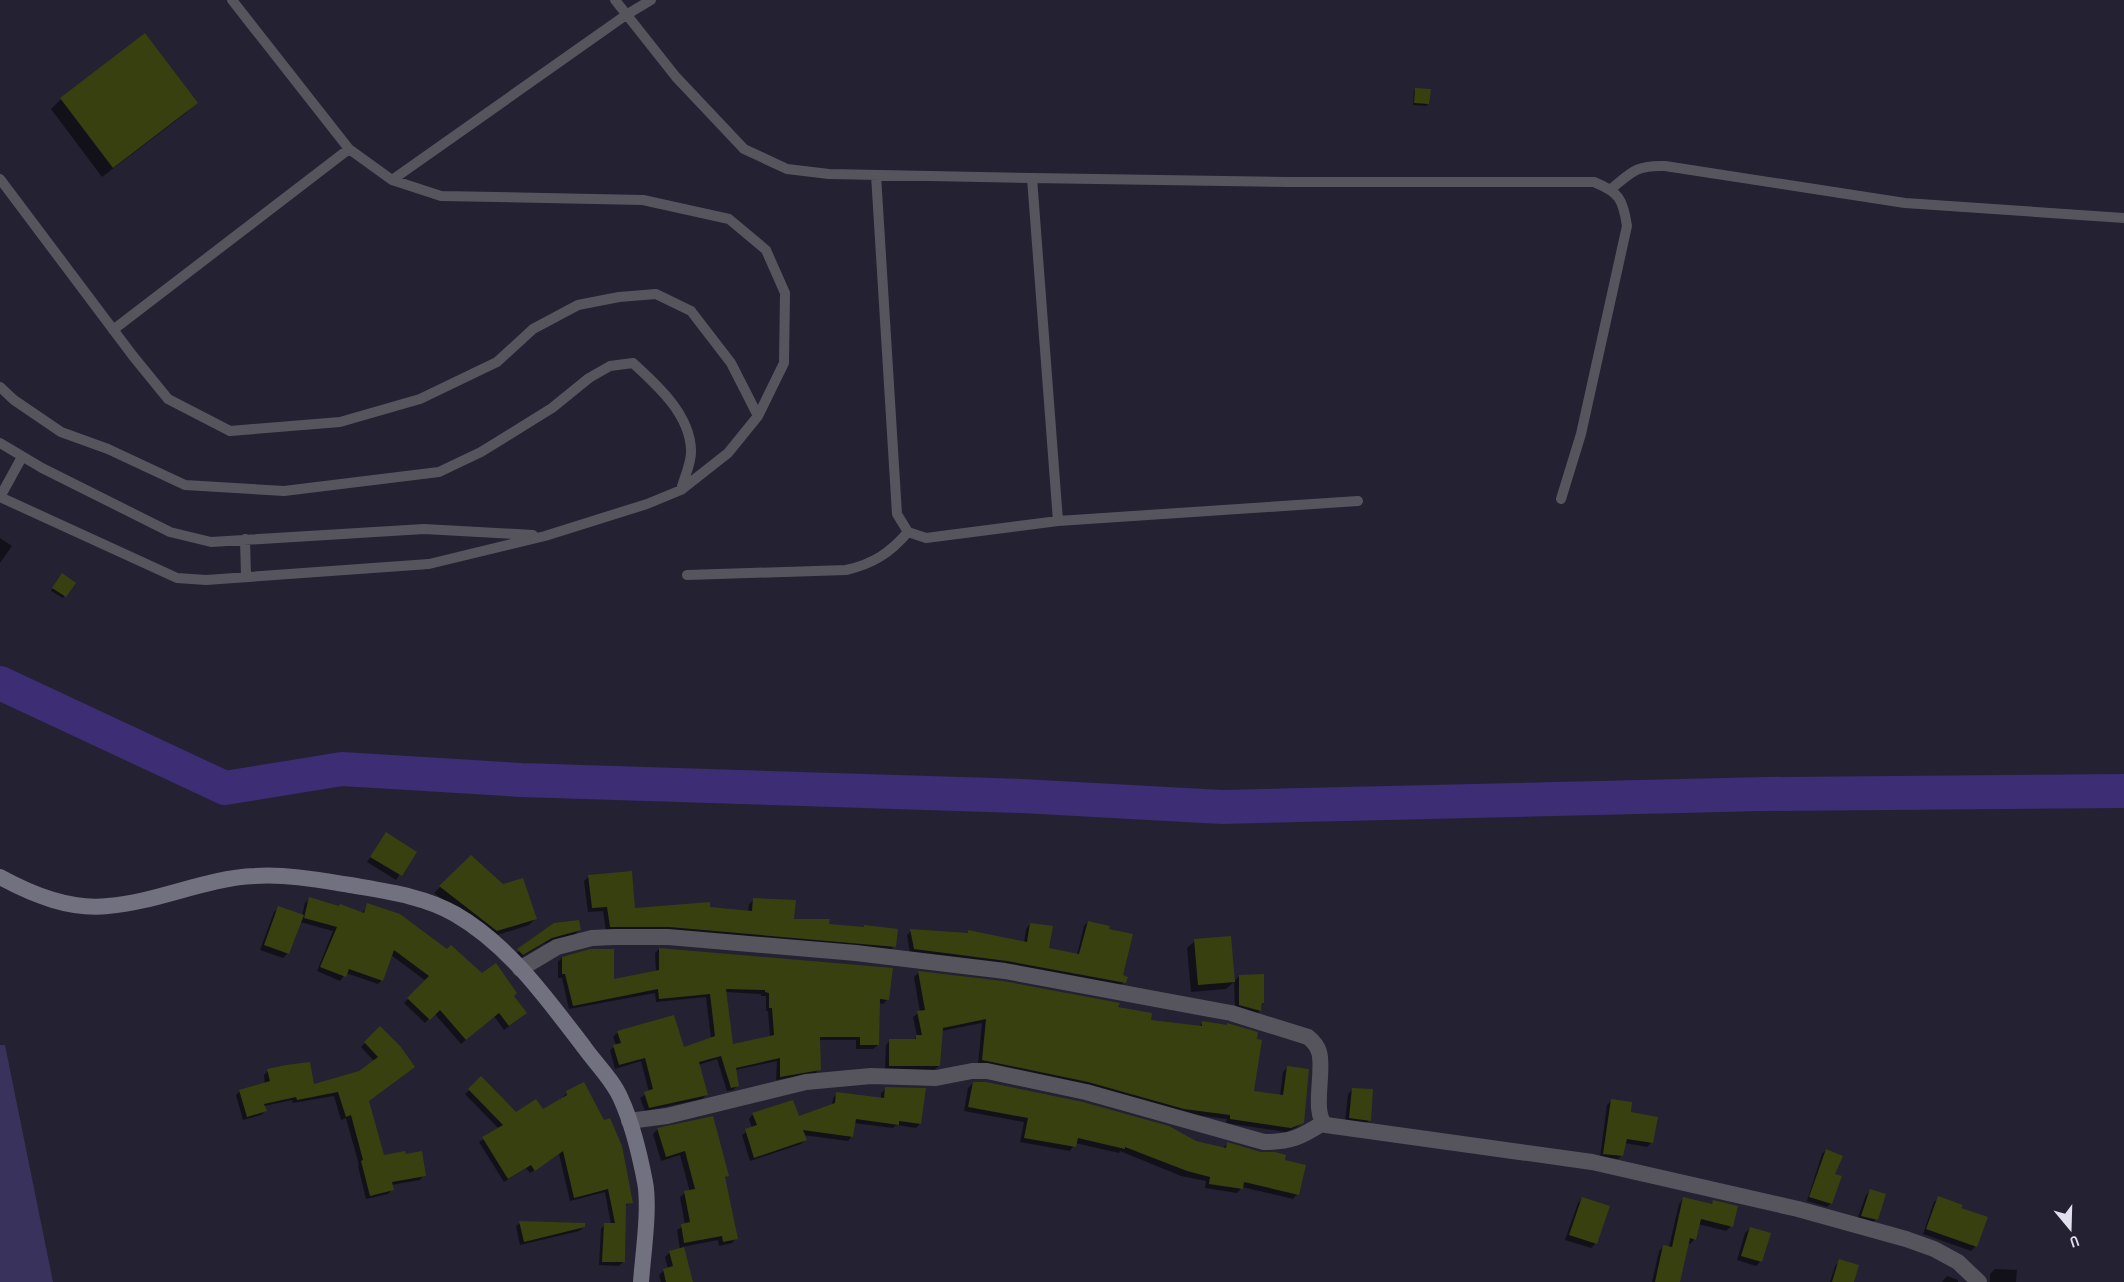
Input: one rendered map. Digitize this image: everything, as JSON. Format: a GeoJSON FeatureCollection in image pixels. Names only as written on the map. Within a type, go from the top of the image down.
{"type":"FeatureCollection","features":[{"type":"Feature","properties":{"kind":"main road"},"geometry":{"type":"LineString","coordinates":[[0,877],[32,893],[58,901],[92,907],[120,904],[205,884],[255,876],[309,878],[416,898],[454,914],[495,942],[520,969],[548,1001],[613,1085],[621,1099],[645,1185],[641,1282]]}},
{"type":"Feature","properties":{"kind":"street"},"geometry":{"type":"LineString","coordinates":[[520,969],[557,947],[573,942],[614,936],[668,937],[856,953],[970,966],[1232,1013],[1308,1037],[1316,1045],[1321,1059],[1319,1114],[1323,1123],[1330,1126],[1592,1162],[1798,1209],[1934,1249],[1958,1262],[1979,1282]]}},
{"type":"Feature","properties":{"kind":"street"},"geometry":{"type":"LineString","coordinates":[[628,1121],[667,1116],[806,1082],[871,1076],[936,1078],[972,1071],[987,1071],[1086,1092],[1264,1142],[1292,1140],[1323,1123]]}},
{"type":"Feature","properties":{"kind":"lane"},"geometry":{"type":"LineString","coordinates":[[22,456],[0,497],[177,578],[206,580],[429,564],[545,536],[647,504],[681,490],[728,453],[758,416],[784,363],[785,293],[766,250],[729,219],[643,200],[441,196],[392,180],[349,149],[232,0]]}},
{"type":"Feature","properties":{"kind":"lane"},"geometry":{"type":"LineString","coordinates":[[615,0],[676,77],[744,149],[787,169],[829,174],[1032,178],[1287,182],[1594,182],[1611,189],[1624,203],[1627,226],[1581,434],[1561,499]]}},
{"type":"Feature","properties":{"kind":"lane"},"geometry":{"type":"LineString","coordinates":[[392,180],[626,15],[651,0]]}},
{"type":"Feature","properties":{"kind":"lane"},"geometry":{"type":"LineString","coordinates":[[113,330],[349,149]]}},
{"type":"Feature","properties":{"kind":"lane"},"geometry":{"type":"LineString","coordinates":[[1611,189],[1640,167],[1665,166],[1905,203],[2124,218]]}},
{"type":"Feature","properties":{"kind":"lane"},"geometry":{"type":"LineString","coordinates":[[876,175],[897,514],[909,532],[926,538],[1058,521],[1358,501]]}},
{"type":"Feature","properties":{"kind":"lane"},"geometry":{"type":"LineString","coordinates":[[1032,178],[1058,521]]}},
{"type":"Feature","properties":{"kind":"lane"},"geometry":{"type":"LineString","coordinates":[[0,179],[113,330],[168,399],[230,431],[340,422],[420,399],[497,362],[533,329],[578,305],[619,297],[656,294],[691,311],[731,363],[758,416]]}},
{"type":"Feature","properties":{"kind":"lane"},"geometry":{"type":"LineString","coordinates":[[0,387],[14,400],[61,432],[108,449],[185,485],[284,491],[439,472],[491,446],[552,408],[589,378],[610,366],[633,363],[660,388],[685,422],[692,451],[681,490]]}},
{"type":"Feature","properties":{"kind":"lane"},"geometry":{"type":"LineString","coordinates":[[0,443],[42,468],[170,532],[211,542],[424,529],[545,536]]}},
{"type":"Feature","properties":{"kind":"lane"},"geometry":{"type":"LineString","coordinates":[[687,575],[855,568],[887,554],[909,532]]}},
{"type":"Feature","properties":{"kind":"lane"},"geometry":{"type":"LineString","coordinates":[[245,539],[246,577]]}},
{"type":"Feature","properties":{"kind":"shaded area"},"geometry":{"type":"Polygon","coordinates":[[[0,1045],[5,1045],[53,1282],[0,1282],[0,1045]]]}},
{"type":"Feature","properties":{"kind":"building"},"geometry":{"type":"Polygon","coordinates":[[[145,33],[198,103],[113,168],[60,98],[145,33]]]}},
{"type":"Feature","properties":{"kind":"building"},"geometry":{"type":"Polygon","coordinates":[[[1415,88],[1431,89],[1429,104],[1414,103],[1415,88]]]}},
{"type":"Feature","properties":{"kind":"building"},"geometry":{"type":"Polygon","coordinates":[[[62,573],[76,583],[66,597],[52,588],[62,573]]]}},
{"type":"Feature","properties":{"kind":"building"},"geometry":{"type":"Polygon","coordinates":[[[386,832],[417,852],[402,876],[370,857],[386,832]]]}},
{"type":"Feature","properties":{"kind":"building"},"geometry":{"type":"Polygon","coordinates":[[[471,855],[503,884],[523,878],[537,919],[497,931],[439,886],[471,855]]]}},
{"type":"Feature","properties":{"kind":"building"},"geometry":{"type":"Polygon","coordinates":[[[632,871],[635,908],[710,902],[710,907],[752,911],[753,898],[796,900],[794,919],[830,919],[829,924],[898,929],[896,947],[669,927],[610,927],[607,907],[592,908],[588,875],[632,871]]]}},
{"type":"Feature","properties":{"kind":"building"},"geometry":{"type":"Polygon","coordinates":[[[309,897],[339,906],[340,904],[364,913],[367,903],[400,914],[447,949],[451,945],[482,973],[496,963],[517,993],[514,996],[527,1013],[509,1026],[499,1013],[466,1040],[440,1010],[430,1020],[407,998],[429,976],[394,950],[383,981],[349,969],[346,977],[320,967],[337,927],[304,918],[309,897]]]}},
{"type":"Feature","properties":{"kind":"building"},"geometry":{"type":"Polygon","coordinates":[[[278,906],[304,915],[289,954],[264,945],[278,906]]]}},
{"type":"Feature","properties":{"kind":"building"},"geometry":{"type":"Polygon","coordinates":[[[579,920],[581,930],[552,938],[523,955],[517,949],[554,923],[579,920]]]}},
{"type":"Feature","properties":{"kind":"building"},"geometry":{"type":"Polygon","coordinates":[[[1088,921],[1110,926],[1109,929],[1133,934],[1123,975],[1128,977],[1126,983],[1007,961],[914,949],[910,929],[968,933],[968,930],[1027,942],[1030,923],[1053,926],[1049,948],[1079,954],[1088,921]]]}},
{"type":"Feature","properties":{"kind":"building"},"geometry":{"type":"Polygon","coordinates":[[[1231,936],[1235,982],[1198,985],[1194,939],[1231,936]]]}},
{"type":"Feature","properties":{"kind":"building"},"geometry":{"type":"Polygon","coordinates":[[[659,948],[893,968],[889,1000],[880,999],[879,1045],[860,1045],[860,1037],[820,1037],[821,1070],[780,1077],[780,1058],[736,1068],[739,1086],[731,1088],[721,1056],[699,1062],[708,1095],[649,1108],[644,1092],[653,1089],[645,1058],[619,1065],[613,1045],[621,1043],[617,1031],[674,1015],[684,1047],[715,1036],[710,994],[659,999],[658,989],[573,1006],[565,974],[562,974],[562,957],[590,949],[614,949],[614,979],[659,970],[659,948]],[[726,989],[733,1044],[774,1035],[769,993],[765,990],[726,989]]]}},
{"type":"Feature","properties":{"kind":"building"},"geometry":{"type":"Polygon","coordinates":[[[918,971],[1003,981],[1120,1003],[1118,1007],[1152,1013],[1151,1020],[1202,1026],[1202,1021],[1227,1025],[1227,1023],[1258,1032],[1257,1039],[1262,1040],[1254,1091],[1283,1095],[1287,1066],[1309,1069],[1304,1123],[1291,1128],[1230,1119],[1230,1115],[1184,1109],[1088,1082],[982,1060],[986,1019],[943,1028],[940,1066],[889,1066],[889,1039],[916,1039],[916,1035],[922,1035],[917,1011],[925,1010],[918,971]]]}},
{"type":"Feature","properties":{"kind":"building"},"geometry":{"type":"Polygon","coordinates":[[[1264,974],[1264,1003],[1262,1003],[1261,1011],[1239,1005],[1239,975],[1264,974]]]}},
{"type":"Feature","properties":{"kind":"building"},"geometry":{"type":"Polygon","coordinates":[[[380,1026],[401,1047],[415,1067],[369,1101],[384,1155],[422,1151],[426,1176],[392,1182],[394,1190],[370,1196],[351,1115],[346,1117],[338,1092],[264,1104],[267,1111],[247,1117],[239,1090],[270,1081],[267,1069],[286,1065],[310,1062],[314,1084],[359,1071],[378,1057],[364,1042],[380,1026]]]}},
{"type":"Feature","properties":{"kind":"building"},"geometry":{"type":"Polygon","coordinates":[[[481,1076],[516,1112],[536,1099],[543,1109],[567,1095],[566,1091],[584,1082],[604,1120],[610,1118],[622,1146],[633,1203],[626,1204],[625,1262],[602,1262],[604,1223],[615,1223],[608,1189],[574,1198],[563,1151],[535,1171],[531,1165],[508,1179],[482,1137],[503,1125],[468,1089],[481,1076]]]}},
{"type":"Feature","properties":{"kind":"building"},"geometry":{"type":"Polygon","coordinates":[[[973,1082],[986,1082],[1083,1102],[1169,1126],[1196,1141],[1226,1148],[1227,1142],[1261,1152],[1286,1155],[1285,1160],[1306,1165],[1299,1195],[1244,1182],[1243,1189],[1209,1184],[1210,1177],[1187,1171],[1125,1147],[1125,1149],[1078,1138],[1076,1147],[1024,1138],[1028,1118],[968,1107],[973,1082]]]}},
{"type":"Feature","properties":{"kind":"building"},"geometry":{"type":"Polygon","coordinates":[[[885,1087],[926,1088],[921,1124],[899,1121],[899,1125],[856,1119],[853,1137],[803,1130],[807,1140],[754,1158],[745,1129],[757,1125],[752,1113],[793,1100],[799,1116],[835,1103],[836,1092],[884,1098],[885,1087]]]}},
{"type":"Feature","properties":{"kind":"building"},"geometry":{"type":"Polygon","coordinates":[[[1352,1088],[1373,1089],[1371,1121],[1349,1118],[1352,1088]]]}},
{"type":"Feature","properties":{"kind":"building"},"geometry":{"type":"Polygon","coordinates":[[[1611,1099],[1632,1102],[1631,1112],[1658,1117],[1653,1143],[1627,1139],[1623,1156],[1603,1154],[1611,1099]]]}},
{"type":"Feature","properties":{"kind":"building"},"geometry":{"type":"Polygon","coordinates":[[[713,1116],[729,1176],[725,1177],[738,1239],[723,1242],[722,1236],[684,1243],[681,1224],[690,1222],[684,1191],[695,1189],[685,1151],[666,1157],[657,1128],[713,1116]]]}},
{"type":"Feature","properties":{"kind":"building"},"geometry":{"type":"Polygon","coordinates":[[[1826,1149],[1843,1156],[1835,1174],[1842,1176],[1832,1204],[1809,1197],[1826,1149]]]}},
{"type":"Feature","properties":{"kind":"building"},"geometry":{"type":"Polygon","coordinates":[[[1870,1189],[1886,1194],[1878,1220],[1861,1216],[1870,1189]]]}},
{"type":"Feature","properties":{"kind":"building"},"geometry":{"type":"Polygon","coordinates":[[[1938,1196],[1963,1205],[1961,1208],[1988,1217],[1977,1247],[1926,1229],[1938,1196]]]}},
{"type":"Feature","properties":{"kind":"building"},"geometry":{"type":"Polygon","coordinates":[[[1582,1197],[1610,1206],[1597,1244],[1569,1235],[1582,1197]]]}},
{"type":"Feature","properties":{"kind":"building"},"geometry":{"type":"Polygon","coordinates":[[[1683,1197],[1712,1204],[1713,1200],[1738,1206],[1733,1227],[1701,1219],[1696,1240],[1690,1238],[1680,1282],[1655,1282],[1663,1245],[1672,1247],[1683,1197]]]}},
{"type":"Feature","properties":{"kind":"building"},"geometry":{"type":"Polygon","coordinates":[[[519,1221],[585,1223],[585,1227],[524,1242],[519,1221]]]}},
{"type":"Feature","properties":{"kind":"building"},"geometry":{"type":"Polygon","coordinates":[[[1750,1227],[1771,1233],[1762,1262],[1741,1256],[1750,1227]]]}},
{"type":"Feature","properties":{"kind":"building"},"geometry":{"type":"Polygon","coordinates":[[[684,1247],[693,1282],[666,1282],[663,1269],[673,1266],[669,1251],[684,1247]]]}},
{"type":"Feature","properties":{"kind":"building"},"geometry":{"type":"Polygon","coordinates":[[[1839,1259],[1859,1265],[1854,1282],[1832,1282],[1839,1259]]]}},
{"type":"Feature","properties":{"kind":"waterway"},"geometry":{"type":"LineString","coordinates":[[0,683],[225,788],[342,769],[521,780],[1022,796],[1222,807],[1764,794],[2124,791]]}}]}
